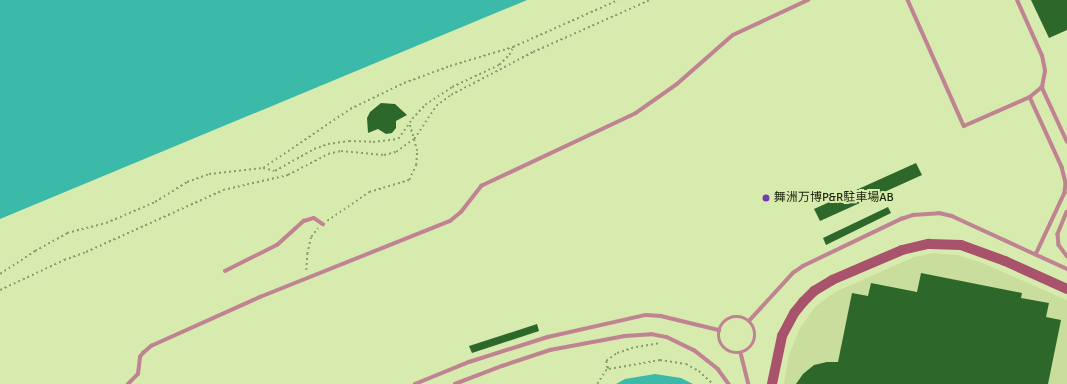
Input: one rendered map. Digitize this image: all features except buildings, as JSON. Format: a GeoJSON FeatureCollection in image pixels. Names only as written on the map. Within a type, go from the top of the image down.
{"type":"FeatureCollection","features":[{"type":"Feature","properties":{"kind":"street"},"geometry":{"type":"LineString","coordinates":[[772,384],[782,336],[795,312],[803,302],[814,291],[832,280],[902,250],[929,244],[961,245],[1005,261],[1067,289]]}},
{"type":"Feature","properties":{"kind":"lane"},"geometry":{"type":"LineString","coordinates":[[128,384],[138,374],[140,357],[151,346],[260,297],[450,221],[461,212],[481,186],[636,113],[677,84],[733,35],[808,0]]}},
{"type":"Feature","properties":{"kind":"lane"},"geometry":{"type":"LineString","coordinates":[[908,0],[964,126],[1030,98],[1042,88]]}},
{"type":"Feature","properties":{"kind":"lane"},"geometry":{"type":"LineString","coordinates":[[1017,0],[1042,56],[1044,71],[1042,88],[1067,141]]}},
{"type":"Feature","properties":{"kind":"lane"},"geometry":{"type":"LineString","coordinates":[[1030,98],[1062,167],[1066,184],[1065,193],[1036,254]]}},
{"type":"Feature","properties":{"kind":"lane"},"geometry":{"type":"LineString","coordinates":[[1067,212],[1060,228],[1058,239],[1062,251],[1067,256]]}},
{"type":"Feature","properties":{"kind":"lane"},"geometry":{"type":"LineString","coordinates":[[749,321],[782,284],[803,266],[901,219],[914,215],[939,213],[952,216],[1067,268]]}},
{"type":"Feature","properties":{"kind":"lane"},"geometry":{"type":"LineString","coordinates":[[225,271],[277,245],[304,221],[314,218],[324,224]]}},
{"type":"Feature","properties":{"kind":"lane"},"geometry":{"type":"LineString","coordinates":[[415,384],[506,349],[590,327],[640,317],[661,316],[719,330]]}},
{"type":"Feature","properties":{"kind":"lane"},"geometry":{"type":"LineString","coordinates":[[737,317],[749,321],[755,331],[755,336],[751,347],[741,353],[736,354],[726,350],[719,341],[719,330],[721,325],[731,318],[737,317]]}},
{"type":"Feature","properties":{"kind":"lane"},"geometry":{"type":"LineString","coordinates":[[455,384],[550,350],[625,336],[651,334],[667,337],[694,350],[718,370],[729,384]]}},
{"type":"Feature","properties":{"kind":"lane"},"geometry":{"type":"LineString","coordinates":[[741,353],[749,384]]}},
{"type":"Feature","properties":{"kind":"path"},"geometry":{"type":"LineString","coordinates":[[263,168],[350,109],[411,80],[450,66],[513,47],[618,0]]}},
{"type":"Feature","properties":{"kind":"path"},"geometry":{"type":"LineString","coordinates":[[0,290],[223,190],[288,175],[314,160],[334,152],[360,152],[384,155],[396,152],[414,139],[436,106],[450,96],[533,52],[650,0]]}},
{"type":"Feature","properties":{"kind":"path"},"geometry":{"type":"LineString","coordinates":[[0,274],[35,251],[67,233],[106,223],[155,202],[187,182],[209,174],[263,168],[274,171],[314,149],[328,144],[349,141],[389,141],[398,139],[408,123],[425,105],[452,87],[499,65],[509,55],[513,47]]}},
{"type":"Feature","properties":{"kind":"path"},"geometry":{"type":"LineString","coordinates":[[306,270],[306,254],[311,237],[324,224],[369,192],[409,180],[416,165],[417,151],[408,123]]}},
{"type":"Feature","properties":{"kind":"path"},"geometry":{"type":"LineString","coordinates":[[611,368],[607,368],[606,361],[617,353],[636,347],[660,343],[667,337]]}},
{"type":"Feature","properties":{"kind":"path"},"geometry":{"type":"LineString","coordinates":[[597,384],[605,372],[611,368],[647,361],[671,360],[686,364],[699,371],[713,384]]}},
{"type":"Feature","properties":{"kind":"shaded area"},"geometry":{"type":"Polygon","coordinates":[[[934,253],[957,255],[980,262],[1067,300],[1067,384],[784,384],[789,355],[800,328],[815,307],[835,292],[914,257],[934,253]]]}},
{"type":"Feature","properties":{"kind":"water"},"geometry":{"type":"Polygon","coordinates":[[[0,0],[527,0],[0,219],[0,0]]]}},
{"type":"Feature","properties":{"kind":"water"},"geometry":{"type":"Polygon","coordinates":[[[655,374],[681,378],[693,384],[616,384],[625,379],[655,374]]]}},
{"type":"Feature","properties":{"kind":"place","name":"舞洲万博P&R駐車場AB"},"geometry":{"type":"Point","coordinates":[766,198]}}]}
